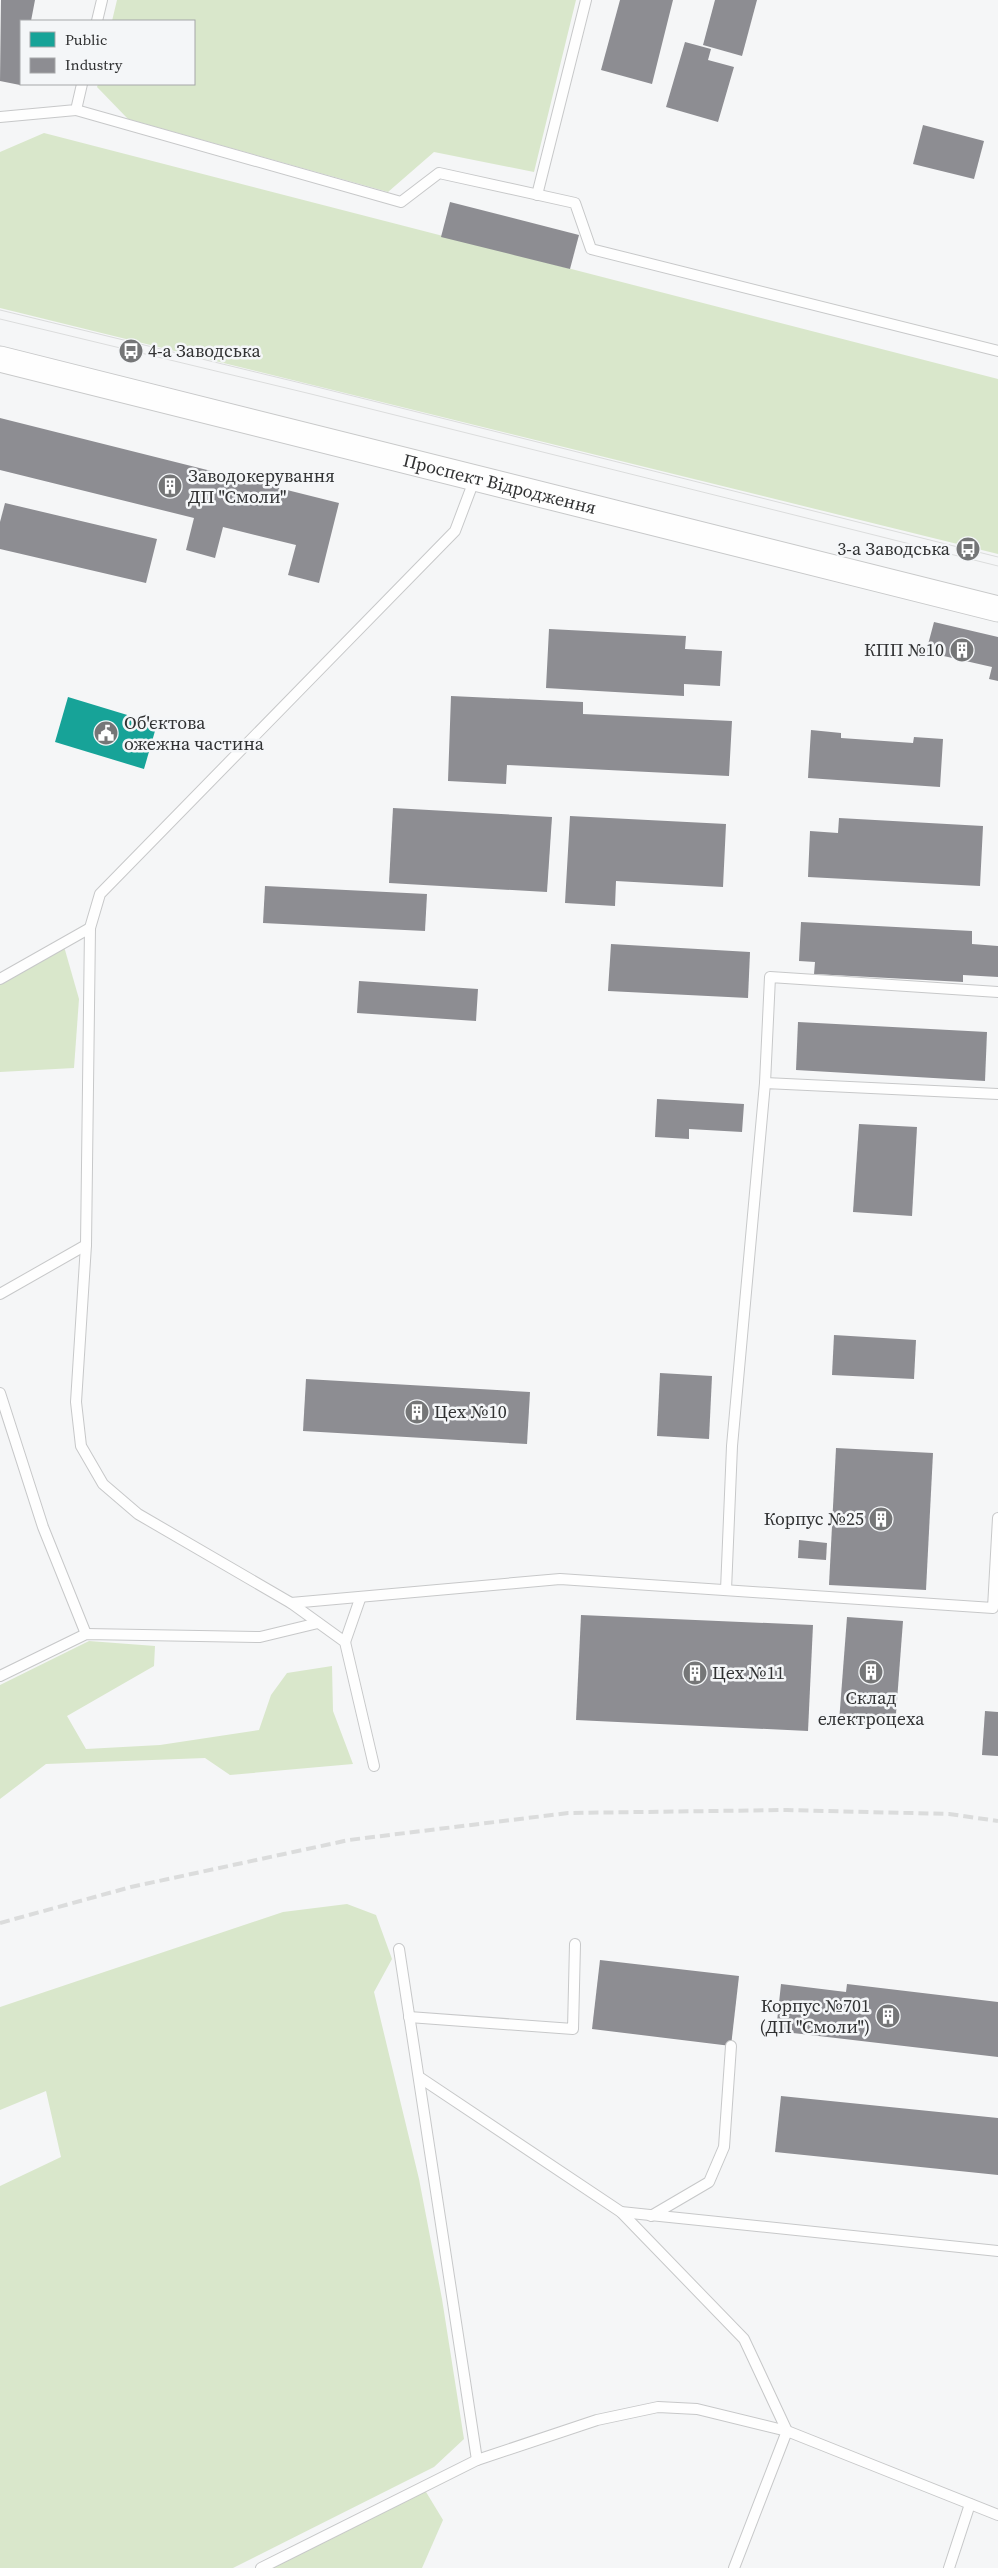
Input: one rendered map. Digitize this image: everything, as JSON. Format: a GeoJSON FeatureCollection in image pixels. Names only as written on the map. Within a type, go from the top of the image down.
{"type":"FeatureCollection","features":[{"type":"Feature","properties":{"kind":"street","name":"Проспект Відродження"},"geometry":{"type":"LineString","coordinates":[[0,359],[998,609]]}},
{"type":"Feature","properties":{"kind":"lane"},"geometry":{"type":"LineString","coordinates":[[97,20],[102,0]]}},
{"type":"Feature","properties":{"kind":"lane"},"geometry":{"type":"LineString","coordinates":[[537,195],[586,0]]}},
{"type":"Feature","properties":{"kind":"lane"},"geometry":{"type":"LineString","coordinates":[[76,110],[82,85]]}},
{"type":"Feature","properties":{"kind":"lane"},"geometry":{"type":"LineString","coordinates":[[0,116],[76,110],[401,202],[440,173],[575,203],[591,249],[998,351]]}},
{"type":"Feature","properties":{"kind":"lane"},"geometry":{"type":"LineString","coordinates":[[345,1642],[291,1603],[138,1514],[103,1484],[81,1446],[76,1402],[86,1245],[90,928],[100,894],[455,531],[475,478]]}},
{"type":"Feature","properties":{"kind":"lane"},"geometry":{"type":"LineString","coordinates":[[0,978],[90,928]]}},
{"type":"Feature","properties":{"kind":"lane"},"geometry":{"type":"LineString","coordinates":[[726,1590],[732,1446],[765,1083],[770,977],[998,992]]}},
{"type":"Feature","properties":{"kind":"lane"},"geometry":{"type":"LineString","coordinates":[[765,1083],[998,1094]]}},
{"type":"Feature","properties":{"kind":"lane"},"geometry":{"type":"LineString","coordinates":[[0,1294],[86,1245]]}},
{"type":"Feature","properties":{"kind":"lane"},"geometry":{"type":"LineString","coordinates":[[0,1394],[43,1527],[86,1634]]}},
{"type":"Feature","properties":{"kind":"lane"},"geometry":{"type":"LineString","coordinates":[[291,1603],[360,1599],[560,1579],[993,1608],[998,1518]]}},
{"type":"Feature","properties":{"kind":"lane"},"geometry":{"type":"LineString","coordinates":[[360,1599],[345,1642],[374,1766]]}},
{"type":"Feature","properties":{"kind":"lane"},"geometry":{"type":"LineString","coordinates":[[0,1676],[86,1634],[260,1638],[318,1623]]}},
{"type":"Feature","properties":{"kind":"lane"},"geometry":{"type":"LineString","coordinates":[[409,2017],[573,2029],[575,1944]]}},
{"type":"Feature","properties":{"kind":"lane"},"geometry":{"type":"LineString","coordinates":[[399,1949],[477,2460]]}},
{"type":"Feature","properties":{"kind":"lane"},"geometry":{"type":"LineString","coordinates":[[651,2216],[709,2182],[724,2147],[731,2046]]}},
{"type":"Feature","properties":{"kind":"lane"},"geometry":{"type":"LineString","coordinates":[[419,2077],[621,2212],[744,2339],[787,2432],[734,2568]]}},
{"type":"Feature","properties":{"kind":"lane"},"geometry":{"type":"LineString","coordinates":[[621,2212],[998,2251]]}},
{"type":"Feature","properties":{"kind":"lane"},"geometry":{"type":"LineString","coordinates":[[261,2568],[477,2460],[596,2420],[658,2407],[697,2409],[787,2432],[998,2515]]}},
{"type":"Feature","properties":{"kind":"lane"},"geometry":{"type":"LineString","coordinates":[[949,2568],[970,2504]]}},
{"type":"Feature","properties":{"kind":"green space"},"geometry":{"type":"Polygon","coordinates":[[[117,0],[576,0],[534,172],[434,152],[388,192],[128,119],[97,87],[98,85],[195,85],[195,20],[112,20],[117,0]]]}},
{"type":"Feature","properties":{"kind":"green space"},"geometry":{"type":"Polygon","coordinates":[[[44,133],[998,379],[998,554],[0,308],[0,152],[44,133]]]}},
{"type":"Feature","properties":{"kind":"green space"},"geometry":{"type":"Polygon","coordinates":[[[63,943],[79,999],[74,1068],[0,1072],[0,979],[63,943]]]}},
{"type":"Feature","properties":{"kind":"green space"},"geometry":{"type":"Polygon","coordinates":[[[89,1641],[155,1646],[154,1666],[67,1716],[86,1749],[160,1745],[259,1730],[271,1695],[287,1673],[332,1666],[333,1711],[353,1764],[230,1775],[205,1758],[46,1764],[0,1799],[0,1685],[89,1641]]]}},
{"type":"Feature","properties":{"kind":"green space"},"geometry":{"type":"Polygon","coordinates":[[[347,1904],[376,1915],[392,1959],[374,1992],[419,2179],[442,2299],[464,2439],[434,2467],[233,2568],[0,2568],[0,2186],[61,2157],[46,2091],[0,2110],[0,2007],[283,1912],[347,1904]]]}},
{"type":"Feature","properties":{"kind":"green space"},"geometry":{"type":"Polygon","coordinates":[[[423,2487],[443,2520],[422,2568],[261,2568],[423,2487]]]}},
{"type":"Feature","properties":{"kind":"building: Public","name":"Об'єктова ожежна частина"},"geometry":{"type":"Polygon","coordinates":[[[68,697],[157,724],[144,769],[55,742],[68,697]]]}},
{"type":"Feature","properties":{"kind":"building: Industry"},"geometry":{"type":"Polygon","coordinates":[[[1,0],[35,0],[31,20],[20,20],[20,85],[0,81],[1,0]]]}},
{"type":"Feature","properties":{"kind":"building: Industry"},"geometry":{"type":"Polygon","coordinates":[[[620,0],[673,0],[652,84],[601,70],[620,0]]]}},
{"type":"Feature","properties":{"kind":"building: Industry"},"geometry":{"type":"Polygon","coordinates":[[[715,0],[757,0],[742,56],[703,45],[715,0]]]}},
{"type":"Feature","properties":{"kind":"building: Industry"},"geometry":{"type":"Polygon","coordinates":[[[685,42],[711,49],[708,60],[734,67],[718,122],[666,107],[685,42]]]}},
{"type":"Feature","properties":{"kind":"building: Industry"},"geometry":{"type":"Polygon","coordinates":[[[923,125],[984,141],[974,179],[913,164],[923,125]]]}},
{"type":"Feature","properties":{"kind":"building: Industry"},"geometry":{"type":"Polygon","coordinates":[[[450,202],[579,235],[570,269],[441,237],[450,202]]]}},
{"type":"Feature","properties":{"kind":"building: Industry","name":"Заводокерування ДП \"Смоли\""},"geometry":{"type":"Polygon","coordinates":[[[0,418],[339,503],[319,583],[288,575],[296,545],[223,527],[215,558],[186,550],[194,518],[0,470],[0,418]]]}},
{"type":"Feature","properties":{"kind":"building: Industry"},"geometry":{"type":"Polygon","coordinates":[[[5,503],[157,539],[146,583],[0,549],[0,522],[5,503]]]}},
{"type":"Feature","properties":{"kind":"building: Industry","name":"КПП №10"},"geometry":{"type":"Polygon","coordinates":[[[934,622],[998,637],[998,681],[989,679],[992,667],[926,652],[934,622]]]}},
{"type":"Feature","properties":{"kind":"building: Industry"},"geometry":{"type":"Polygon","coordinates":[[[549,629],[686,636],[685,649],[722,651],[720,686],[684,684],[684,696],[546,688],[549,629]]]}},
{"type":"Feature","properties":{"kind":"building: Industry"},"geometry":{"type":"Polygon","coordinates":[[[451,696],[583,702],[583,714],[732,721],[729,776],[507,765],[506,784],[448,781],[451,696]]]}},
{"type":"Feature","properties":{"kind":"building: Industry"},"geometry":{"type":"Polygon","coordinates":[[[811,730],[841,733],[841,738],[913,743],[914,737],[943,739],[940,787],[808,778],[811,730]]]}},
{"type":"Feature","properties":{"kind":"building: Industry"},"geometry":{"type":"Polygon","coordinates":[[[393,808],[552,817],[547,892],[389,883],[393,808]]]}},
{"type":"Feature","properties":{"kind":"building: Industry"},"geometry":{"type":"Polygon","coordinates":[[[570,816],[726,824],[723,887],[616,881],[615,906],[565,903],[570,816]]]}},
{"type":"Feature","properties":{"kind":"building: Industry"},"geometry":{"type":"Polygon","coordinates":[[[839,818],[983,826],[980,886],[808,877],[810,831],[838,833],[839,818]]]}},
{"type":"Feature","properties":{"kind":"building: Industry"},"geometry":{"type":"Polygon","coordinates":[[[265,886],[427,894],[425,931],[263,923],[265,886]]]}},
{"type":"Feature","properties":{"kind":"building: Industry"},"geometry":{"type":"Polygon","coordinates":[[[801,922],[972,931],[972,944],[998,946],[998,977],[963,975],[963,982],[814,974],[815,962],[799,961],[801,922]]]}},
{"type":"Feature","properties":{"kind":"building: Industry"},"geometry":{"type":"Polygon","coordinates":[[[611,944],[750,952],[748,998],[608,991],[611,944]]]}},
{"type":"Feature","properties":{"kind":"building: Industry"},"geometry":{"type":"Polygon","coordinates":[[[359,981],[478,989],[476,1021],[357,1013],[359,981]]]}},
{"type":"Feature","properties":{"kind":"building: Industry"},"geometry":{"type":"Polygon","coordinates":[[[798,1022],[987,1032],[985,1081],[796,1070],[798,1022]]]}},
{"type":"Feature","properties":{"kind":"building: Industry"},"geometry":{"type":"Polygon","coordinates":[[[657,1099],[744,1104],[742,1132],[689,1129],[689,1139],[655,1137],[657,1099]]]}},
{"type":"Feature","properties":{"kind":"building: Industry"},"geometry":{"type":"Polygon","coordinates":[[[859,1124],[917,1127],[912,1216],[853,1212],[859,1124]]]}},
{"type":"Feature","properties":{"kind":"building: Industry"},"geometry":{"type":"Polygon","coordinates":[[[834,1335],[916,1340],[914,1379],[832,1375],[834,1335]]]}},
{"type":"Feature","properties":{"kind":"building: Industry"},"geometry":{"type":"Polygon","coordinates":[[[660,1373],[712,1376],[709,1439],[657,1436],[660,1373]]]}},
{"type":"Feature","properties":{"kind":"building: Industry","name":"Цех №10"},"geometry":{"type":"Polygon","coordinates":[[[306,1379],[530,1392],[527,1444],[303,1431],[306,1379]]]}},
{"type":"Feature","properties":{"kind":"building: Industry","name":"Корпус №25"},"geometry":{"type":"Polygon","coordinates":[[[836,1448],[933,1453],[926,1590],[829,1585],[836,1448]]]}},
{"type":"Feature","properties":{"kind":"building: Industry"},"geometry":{"type":"Polygon","coordinates":[[[799,1540],[827,1543],[826,1560],[798,1558],[799,1540]]]}},
{"type":"Feature","properties":{"kind":"building: Industry","name":"Цех №11"},"geometry":{"type":"Polygon","coordinates":[[[581,1615],[813,1625],[808,1731],[576,1720],[581,1615]]]}},
{"type":"Feature","properties":{"kind":"building: Industry","name":"Склад електроцеха"},"geometry":{"type":"Polygon","coordinates":[[[847,1617],[903,1621],[895,1727],[839,1722],[847,1617]]]}},
{"type":"Feature","properties":{"kind":"building: Industry"},"geometry":{"type":"Polygon","coordinates":[[[985,1711],[998,1712],[998,1756],[982,1755],[985,1711]]]}},
{"type":"Feature","properties":{"kind":"building: Industry"},"geometry":{"type":"Polygon","coordinates":[[[600,1960],[739,1976],[731,2046],[592,2029],[600,1960]]]}},
{"type":"Feature","properties":{"kind":"building: Industry","name":"Корпус №701 (ДП \"Смоли\")"},"geometry":{"type":"Polygon","coordinates":[[[781,1984],[846,1992],[847,1984],[998,2002],[998,2057],[776,2031],[781,1984]]]}},
{"type":"Feature","properties":{"kind":"building: Industry"},"geometry":{"type":"Polygon","coordinates":[[[781,2096],[998,2118],[998,2175],[775,2152],[781,2096]]]}},
{"type":"Feature","properties":{"kind":"tram line"},"geometry":{"type":"LineString","coordinates":[[0,310],[998,557]]}},
{"type":"Feature","properties":{"kind":"tram line"},"geometry":{"type":"LineString","coordinates":[[0,319],[311,394],[998,566]]}},
{"type":"Feature","properties":{"kind":"railway"},"geometry":{"type":"LineString","coordinates":[[0,1923],[131,1887],[349,1840],[568,1813],[787,1810],[949,1814],[998,1821]]}},
{"type":"Feature","properties":{"kind":"place","name":"4-а Заводська"},"geometry":{"type":"Point","coordinates":[131,351]}},
{"type":"Feature","properties":{"kind":"place","name":"Заводокерування ДП \"Смоли\""},"geometry":{"type":"Point","coordinates":[170,486]}},
{"type":"Feature","properties":{"kind":"place","name":"3-а Заводська"},"geometry":{"type":"Point","coordinates":[968,549]}},
{"type":"Feature","properties":{"kind":"place","name":"КПП №10"},"geometry":{"type":"Point","coordinates":[962,650]}},
{"type":"Feature","properties":{"kind":"place","name":"Об'єктова ожежна частина"},"geometry":{"type":"Point","coordinates":[106,733]}},
{"type":"Feature","properties":{"kind":"place","name":"Цех №10"},"geometry":{"type":"Point","coordinates":[417,1412]}},
{"type":"Feature","properties":{"kind":"place","name":"Корпус №25"},"geometry":{"type":"Point","coordinates":[881,1519]}},
{"type":"Feature","properties":{"kind":"place","name":"Склад електроцеха"},"geometry":{"type":"Point","coordinates":[871,1672]}},
{"type":"Feature","properties":{"kind":"place","name":"Цех №11"},"geometry":{"type":"Point","coordinates":[695,1673]}},
{"type":"Feature","properties":{"kind":"place","name":"Корпус №701 (ДП \"Смоли\")"},"geometry":{"type":"Point","coordinates":[888,2016]}}]}
